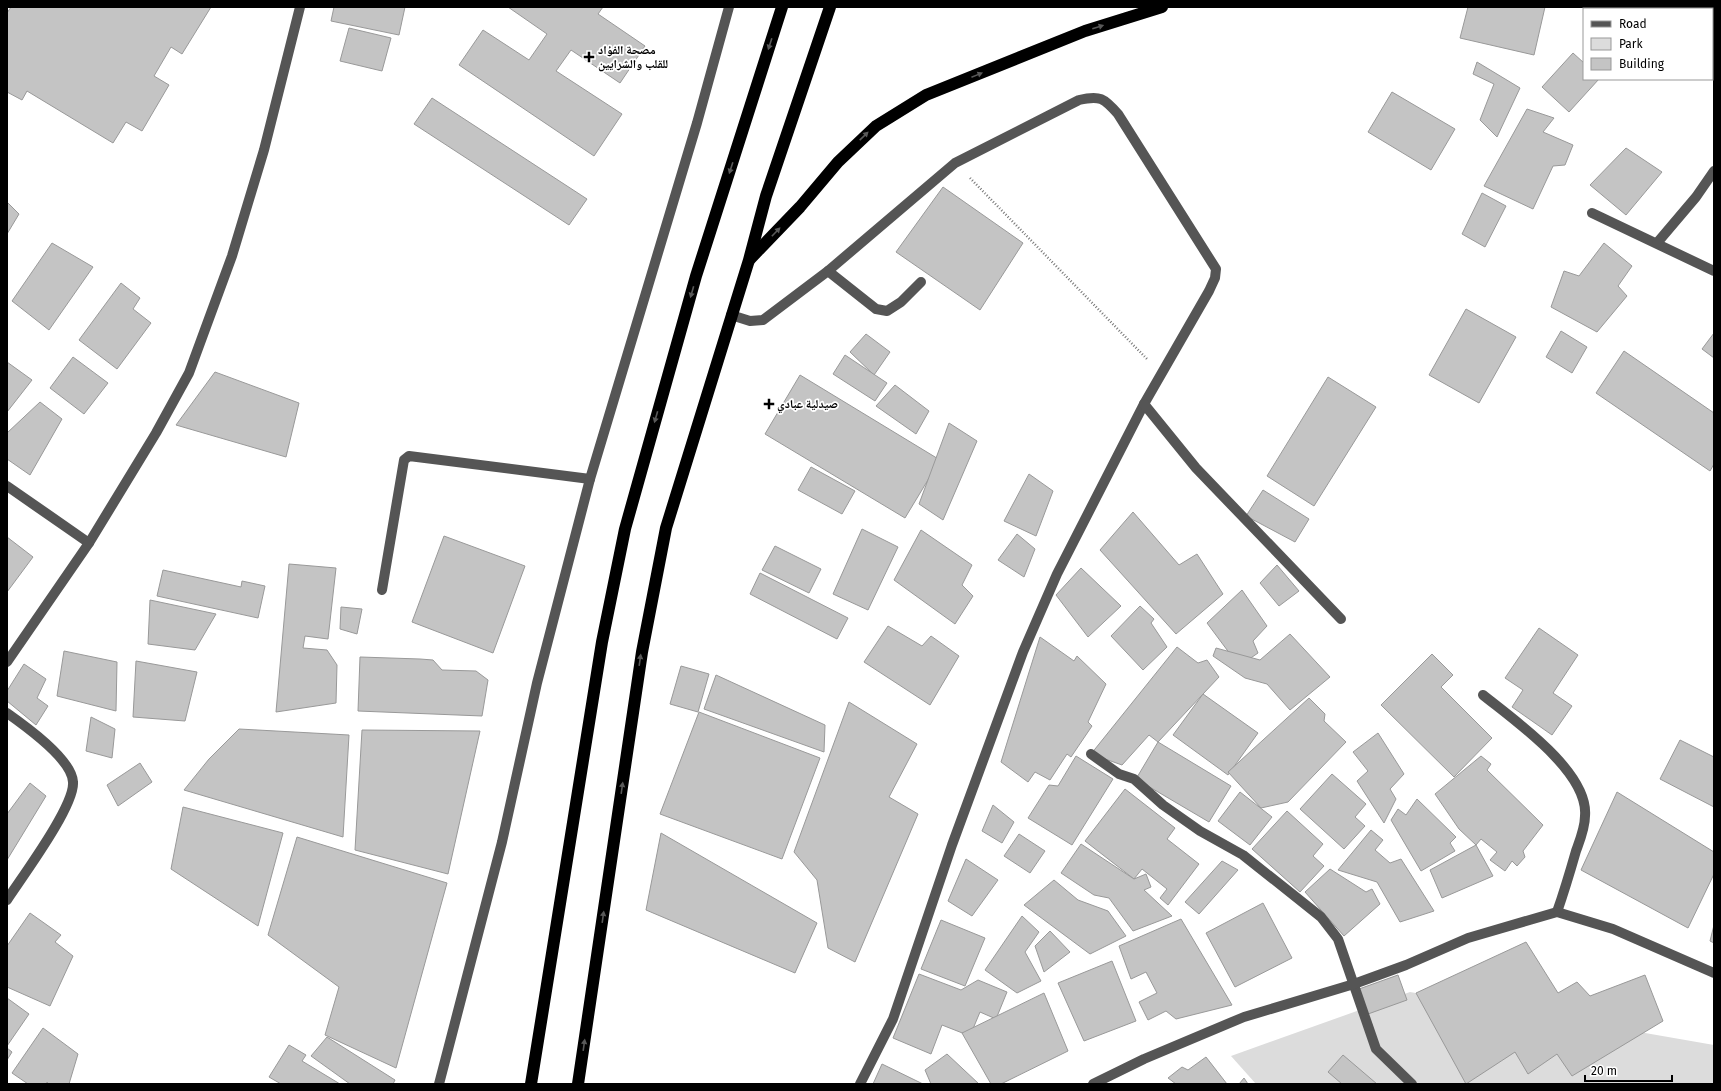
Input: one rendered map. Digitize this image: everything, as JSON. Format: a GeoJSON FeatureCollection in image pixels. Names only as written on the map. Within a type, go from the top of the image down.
{"type":"FeatureCollection","features":[{"type":"Feature","properties":{"kind":"highway"},"geometry":{"type":"LineString","coordinates":[[531,1084],[602,642],[625,529],[696,276],[782,7]]}},
{"type":"Feature","properties":{"kind":"highway"},"geometry":{"type":"LineString","coordinates":[[578,1084],[642,652],[666,528],[749,260],[766,196],[830,7]]}},
{"type":"Feature","properties":{"kind":"highway"},"geometry":{"type":"LineString","coordinates":[[749,260],[800,206],[838,162],[882,122],[933,92],[1085,31],[1162,7]]}},
{"type":"Feature","properties":{"kind":"street"},"geometry":{"type":"LineString","coordinates":[[7,662],[89,544],[156,433],[189,373],[232,256],[253,188],[300,7]]}},
{"type":"Feature","properties":{"kind":"street"},"geometry":{"type":"LineString","coordinates":[[439,1084],[502,842],[537,683],[590,479],[697,123],[730,7]]}},
{"type":"Feature","properties":{"kind":"street"},"geometry":{"type":"LineString","coordinates":[[731,316],[750,321],[763,320],[828,271],[955,163],[1079,100],[1094,96],[1108,102],[1118,114],[1216,269],[1215,278],[1209,291],[1144,404],[1057,574],[1023,652],[955,838],[893,1019],[860,1084]]}},
{"type":"Feature","properties":{"kind":"street"},"geometry":{"type":"LineString","coordinates":[[1657,243],[1696,197],[1714,171]]}},
{"type":"Feature","properties":{"kind":"street"},"geometry":{"type":"LineString","coordinates":[[1592,213],[1714,271]]}},
{"type":"Feature","properties":{"kind":"street"},"geometry":{"type":"LineString","coordinates":[[828,271],[876,309],[887,311],[901,302],[921,282]]}},
{"type":"Feature","properties":{"kind":"street"},"geometry":{"type":"LineString","coordinates":[[1144,404],[1196,468],[1341,619]]}},
{"type":"Feature","properties":{"kind":"street"},"geometry":{"type":"LineString","coordinates":[[382,590],[404,460],[409,456],[590,479]]}},
{"type":"Feature","properties":{"kind":"street"},"geometry":{"type":"LineString","coordinates":[[7,486],[89,544]]}},
{"type":"Feature","properties":{"kind":"street"},"geometry":{"type":"LineString","coordinates":[[1483,695],[1534,736],[1560,761],[1585,802],[1586,817],[1557,912]]}},
{"type":"Feature","properties":{"kind":"street"},"geometry":{"type":"LineString","coordinates":[[7,713],[48,745],[66,765],[74,781],[68,802],[60,820],[7,900]]}},
{"type":"Feature","properties":{"kind":"street"},"geometry":{"type":"LineString","coordinates":[[1091,754],[1119,774],[1134,779],[1163,805],[1200,831],[1243,855],[1321,917],[1338,939],[1376,1049],[1412,1084]]}},
{"type":"Feature","properties":{"kind":"street"},"geometry":{"type":"LineString","coordinates":[[1093,1084],[1144,1059],[1244,1017],[1354,984],[1406,966],[1468,938],[1557,912],[1613,929],[1714,973]]}},
{"type":"Feature","properties":{"kind":"path"},"geometry":{"type":"LineString","coordinates":[[955,163],[1161,373]]}},
{"type":"Feature","properties":{"kind":"green space"},"geometry":{"type":"Polygon","coordinates":[[[1410,992],[1714,1045],[1714,1084],[1256,1084],[1231,1056],[1410,992]]]}},
{"type":"Feature","properties":{"kind":"building"},"geometry":{"type":"Polygon","coordinates":[[[11,7],[211,7],[182,54],[171,47],[154,76],[169,85],[142,131],[126,122],[113,143],[27,91],[22,100],[7,92],[7,13],[11,7]]]}},
{"type":"Feature","properties":{"kind":"building"},"geometry":{"type":"Polygon","coordinates":[[[334,7],[405,7],[399,35],[331,21],[334,7]]]}},
{"type":"Feature","properties":{"kind":"building"},"geometry":{"type":"Polygon","coordinates":[[[508,7],[603,7],[598,14],[645,46],[620,83],[571,50],[556,71],[622,114],[594,156],[459,65],[483,30],[529,60],[547,34],[508,7]]]}},
{"type":"Feature","properties":{"kind":"building"},"geometry":{"type":"Polygon","coordinates":[[[1468,7],[1545,7],[1534,55],[1460,38],[1468,7]]]}},
{"type":"Feature","properties":{"kind":"building"},"geometry":{"type":"Polygon","coordinates":[[[1652,7],[1714,7],[1714,53],[1713,8],[1652,7]]]}},
{"type":"Feature","properties":{"kind":"building"},"geometry":{"type":"Polygon","coordinates":[[[349,28],[391,38],[382,71],[340,61],[349,28]]]}},
{"type":"Feature","properties":{"kind":"building"},"geometry":{"type":"Polygon","coordinates":[[[1573,53],[1583,62],[1583,80],[1598,80],[1569,112],[1542,87],[1573,53]]]}},
{"type":"Feature","properties":{"kind":"building"},"geometry":{"type":"Polygon","coordinates":[[[1477,62],[1520,88],[1497,137],[1480,120],[1494,84],[1473,74],[1477,62]]]}},
{"type":"Feature","properties":{"kind":"building"},"geometry":{"type":"Polygon","coordinates":[[[1392,92],[1455,129],[1431,170],[1368,132],[1392,92]]]}},
{"type":"Feature","properties":{"kind":"building"},"geometry":{"type":"Polygon","coordinates":[[[432,98],[587,199],[569,225],[414,124],[432,98]]]}},
{"type":"Feature","properties":{"kind":"building"},"geometry":{"type":"Polygon","coordinates":[[[1527,109],[1554,118],[1543,132],[1573,145],[1565,165],[1553,166],[1533,209],[1484,186],[1527,109]]]}},
{"type":"Feature","properties":{"kind":"building"},"geometry":{"type":"Polygon","coordinates":[[[1626,148],[1662,172],[1626,215],[1590,185],[1626,148]]]}},
{"type":"Feature","properties":{"kind":"building"},"geometry":{"type":"Polygon","coordinates":[[[943,187],[1023,243],[980,310],[896,252],[943,187]]]}},
{"type":"Feature","properties":{"kind":"building"},"geometry":{"type":"Polygon","coordinates":[[[1482,193],[1506,206],[1485,247],[1462,234],[1482,193]]]}},
{"type":"Feature","properties":{"kind":"building"},"geometry":{"type":"Polygon","coordinates":[[[7,202],[19,214],[7,234],[7,202]]]}},
{"type":"Feature","properties":{"kind":"building"},"geometry":{"type":"Polygon","coordinates":[[[52,243],[93,267],[49,330],[12,301],[52,243]]]}},
{"type":"Feature","properties":{"kind":"building"},"geometry":{"type":"Polygon","coordinates":[[[1604,243],[1632,266],[1618,286],[1627,296],[1597,332],[1551,307],[1564,271],[1579,276],[1604,243]]]}},
{"type":"Feature","properties":{"kind":"building"},"geometry":{"type":"Polygon","coordinates":[[[121,283],[140,298],[133,309],[151,323],[117,369],[79,340],[121,283]]]}},
{"type":"Feature","properties":{"kind":"building"},"geometry":{"type":"Polygon","coordinates":[[[1466,309],[1516,337],[1479,403],[1429,375],[1466,309]]]}},
{"type":"Feature","properties":{"kind":"building"},"geometry":{"type":"Polygon","coordinates":[[[1561,331],[1587,347],[1572,373],[1546,357],[1561,331]]]}},
{"type":"Feature","properties":{"kind":"building"},"geometry":{"type":"Polygon","coordinates":[[[1714,333],[1714,358],[1702,349],[1714,333]]]}},
{"type":"Feature","properties":{"kind":"building"},"geometry":{"type":"Polygon","coordinates":[[[866,334],[890,352],[874,375],[850,352],[866,334]]]}},
{"type":"Feature","properties":{"kind":"building"},"geometry":{"type":"Polygon","coordinates":[[[1624,351],[1714,413],[1714,464],[1710,471],[1596,393],[1624,351]]]}},
{"type":"Feature","properties":{"kind":"building"},"geometry":{"type":"Polygon","coordinates":[[[845,355],[887,383],[875,401],[833,374],[845,355]]]}},
{"type":"Feature","properties":{"kind":"building"},"geometry":{"type":"Polygon","coordinates":[[[73,357],[108,383],[84,414],[50,388],[73,357]]]}},
{"type":"Feature","properties":{"kind":"building"},"geometry":{"type":"Polygon","coordinates":[[[7,362],[32,380],[7,412],[7,362]]]}},
{"type":"Feature","properties":{"kind":"building"},"geometry":{"type":"Polygon","coordinates":[[[215,372],[299,403],[286,457],[176,425],[215,372]]]}},
{"type":"Feature","properties":{"kind":"building"},"geometry":{"type":"Polygon","coordinates":[[[800,375],[940,460],[905,518],[765,434],[800,375]]]}},
{"type":"Feature","properties":{"kind":"building"},"geometry":{"type":"Polygon","coordinates":[[[1328,377],[1376,407],[1314,506],[1267,476],[1328,377]]]}},
{"type":"Feature","properties":{"kind":"building"},"geometry":{"type":"Polygon","coordinates":[[[895,385],[929,411],[916,434],[876,406],[895,385]]]}},
{"type":"Feature","properties":{"kind":"building"},"geometry":{"type":"Polygon","coordinates":[[[40,402],[62,419],[30,475],[7,459],[7,433],[40,402]]]}},
{"type":"Feature","properties":{"kind":"building"},"geometry":{"type":"Polygon","coordinates":[[[949,423],[977,441],[943,520],[919,504],[949,423]]]}},
{"type":"Feature","properties":{"kind":"building"},"geometry":{"type":"Polygon","coordinates":[[[811,467],[855,491],[842,514],[798,490],[811,467]]]}},
{"type":"Feature","properties":{"kind":"building"},"geometry":{"type":"Polygon","coordinates":[[[1029,474],[1053,491],[1036,536],[1004,521],[1029,474]]]}},
{"type":"Feature","properties":{"kind":"building"},"geometry":{"type":"Polygon","coordinates":[[[1263,490],[1309,519],[1295,542],[1246,516],[1263,490]]]}},
{"type":"Feature","properties":{"kind":"building"},"geometry":{"type":"Polygon","coordinates":[[[1133,512],[1179,565],[1197,554],[1223,594],[1176,634],[1100,550],[1133,512]]]}},
{"type":"Feature","properties":{"kind":"building"},"geometry":{"type":"Polygon","coordinates":[[[862,529],[898,547],[868,610],[833,594],[862,529]]]}},
{"type":"Feature","properties":{"kind":"building"},"geometry":{"type":"Polygon","coordinates":[[[921,530],[972,565],[962,585],[973,596],[955,624],[894,580],[921,530]]]}},
{"type":"Feature","properties":{"kind":"building"},"geometry":{"type":"Polygon","coordinates":[[[1017,534],[1035,549],[1024,577],[998,560],[1017,534]]]}},
{"type":"Feature","properties":{"kind":"building"},"geometry":{"type":"Polygon","coordinates":[[[444,536],[525,566],[493,653],[412,622],[444,536]]]}},
{"type":"Feature","properties":{"kind":"building"},"geometry":{"type":"Polygon","coordinates":[[[7,537],[33,557],[7,592],[7,537]]]}},
{"type":"Feature","properties":{"kind":"building"},"geometry":{"type":"Polygon","coordinates":[[[775,546],[821,569],[809,593],[762,570],[775,546]]]}},
{"type":"Feature","properties":{"kind":"building"},"geometry":{"type":"Polygon","coordinates":[[[289,564],[336,568],[328,639],[305,636],[303,648],[327,650],[337,665],[336,703],[276,712],[289,564]]]}},
{"type":"Feature","properties":{"kind":"building"},"geometry":{"type":"Polygon","coordinates":[[[1277,565],[1299,591],[1279,606],[1260,583],[1277,565]]]}},
{"type":"Feature","properties":{"kind":"building"},"geometry":{"type":"Polygon","coordinates":[[[1081,568],[1121,606],[1088,637],[1056,595],[1081,568]]]}},
{"type":"Feature","properties":{"kind":"building"},"geometry":{"type":"Polygon","coordinates":[[[163,570],[241,587],[242,581],[265,586],[258,618],[157,596],[163,570]]]}},
{"type":"Feature","properties":{"kind":"building"},"geometry":{"type":"Polygon","coordinates":[[[760,573],[848,618],[837,639],[750,594],[760,573]]]}},
{"type":"Feature","properties":{"kind":"building"},"geometry":{"type":"Polygon","coordinates":[[[1242,590],[1267,626],[1253,641],[1258,653],[1239,666],[1207,623],[1242,590]]]}},
{"type":"Feature","properties":{"kind":"building"},"geometry":{"type":"Polygon","coordinates":[[[150,600],[216,614],[195,650],[148,644],[150,600]]]}},
{"type":"Feature","properties":{"kind":"building"},"geometry":{"type":"Polygon","coordinates":[[[1140,606],[1154,619],[1151,623],[1167,647],[1143,670],[1111,636],[1140,606]]]}},
{"type":"Feature","properties":{"kind":"building"},"geometry":{"type":"Polygon","coordinates":[[[341,607],[362,609],[357,634],[340,629],[341,607]]]}},
{"type":"Feature","properties":{"kind":"building"},"geometry":{"type":"Polygon","coordinates":[[[888,626],[922,646],[931,636],[959,656],[930,705],[864,662],[888,626]]]}},
{"type":"Feature","properties":{"kind":"building"},"geometry":{"type":"Polygon","coordinates":[[[1539,628],[1578,655],[1553,693],[1572,706],[1552,735],[1512,707],[1523,690],[1505,678],[1539,628]]]}},
{"type":"Feature","properties":{"kind":"building"},"geometry":{"type":"Polygon","coordinates":[[[1290,634],[1330,677],[1290,710],[1267,684],[1245,678],[1213,656],[1216,648],[1260,660],[1290,634]]]}},
{"type":"Feature","properties":{"kind":"building"},"geometry":{"type":"Polygon","coordinates":[[[1040,637],[1074,661],[1077,656],[1106,684],[1088,722],[1092,726],[1071,757],[1067,754],[1050,780],[1035,772],[1028,782],[1001,762],[1040,637]]]}},
{"type":"Feature","properties":{"kind":"building"},"geometry":{"type":"Polygon","coordinates":[[[1177,647],[1198,663],[1207,660],[1219,677],[1158,742],[1149,735],[1122,765],[1091,754],[1177,647]]]}},
{"type":"Feature","properties":{"kind":"building"},"geometry":{"type":"Polygon","coordinates":[[[64,651],[117,662],[116,711],[57,696],[64,651]]]}},
{"type":"Feature","properties":{"kind":"building"},"geometry":{"type":"Polygon","coordinates":[[[1432,654],[1453,675],[1441,687],[1492,738],[1454,777],[1381,705],[1432,654]]]}},
{"type":"Feature","properties":{"kind":"building"},"geometry":{"type":"Polygon","coordinates":[[[360,657],[433,660],[442,670],[476,671],[488,680],[482,716],[358,711],[360,657]]]}},
{"type":"Feature","properties":{"kind":"building"},"geometry":{"type":"Polygon","coordinates":[[[136,661],[197,672],[185,721],[133,717],[136,661]]]}},
{"type":"Feature","properties":{"kind":"building"},"geometry":{"type":"Polygon","coordinates":[[[24,664],[46,679],[37,698],[48,706],[36,725],[7,701],[7,691],[24,664]]]}},
{"type":"Feature","properties":{"kind":"building"},"geometry":{"type":"Polygon","coordinates":[[[681,666],[709,674],[698,712],[670,704],[681,666]]]}},
{"type":"Feature","properties":{"kind":"building"},"geometry":{"type":"Polygon","coordinates":[[[716,675],[825,725],[824,752],[704,709],[716,675]]]}},
{"type":"Feature","properties":{"kind":"building"},"geometry":{"type":"Polygon","coordinates":[[[1203,694],[1258,733],[1228,775],[1173,735],[1203,694]]]}},
{"type":"Feature","properties":{"kind":"building"},"geometry":{"type":"Polygon","coordinates":[[[1309,698],[1325,714],[1324,721],[1346,742],[1288,802],[1261,808],[1228,772],[1309,698]]]}},
{"type":"Feature","properties":{"kind":"building"},"geometry":{"type":"Polygon","coordinates":[[[849,702],[917,744],[889,797],[918,814],[855,962],[828,948],[817,880],[794,852],[849,702]]]}},
{"type":"Feature","properties":{"kind":"building"},"geometry":{"type":"Polygon","coordinates":[[[699,712],[820,758],[782,859],[660,814],[699,712]]]}},
{"type":"Feature","properties":{"kind":"building"},"geometry":{"type":"Polygon","coordinates":[[[91,717],[115,729],[112,758],[86,751],[91,717]]]}},
{"type":"Feature","properties":{"kind":"building"},"geometry":{"type":"Polygon","coordinates":[[[239,729],[349,735],[343,837],[184,790],[209,759],[239,729]]]}},
{"type":"Feature","properties":{"kind":"building"},"geometry":{"type":"Polygon","coordinates":[[[362,730],[480,731],[448,874],[355,850],[362,730]]]}},
{"type":"Feature","properties":{"kind":"building"},"geometry":{"type":"Polygon","coordinates":[[[1378,733],[1404,774],[1390,789],[1396,799],[1384,823],[1357,781],[1368,771],[1353,752],[1378,733]]]}},
{"type":"Feature","properties":{"kind":"building"},"geometry":{"type":"Polygon","coordinates":[[[1680,740],[1714,757],[1714,807],[1660,779],[1680,740]]]}},
{"type":"Feature","properties":{"kind":"building"},"geometry":{"type":"Polygon","coordinates":[[[1158,742],[1231,786],[1209,822],[1136,779],[1158,742]]]}},
{"type":"Feature","properties":{"kind":"building"},"geometry":{"type":"Polygon","coordinates":[[[1076,756],[1113,779],[1072,845],[1028,818],[1049,785],[1058,786],[1076,756]]]}},
{"type":"Feature","properties":{"kind":"building"},"geometry":{"type":"Polygon","coordinates":[[[1481,756],[1491,764],[1487,770],[1543,825],[1523,851],[1525,857],[1517,866],[1512,861],[1505,871],[1490,860],[1497,852],[1481,839],[1476,845],[1459,829],[1435,794],[1481,756]]]}},
{"type":"Feature","properties":{"kind":"building"},"geometry":{"type":"Polygon","coordinates":[[[140,763],[152,782],[118,806],[107,785],[140,763]]]}},
{"type":"Feature","properties":{"kind":"building"},"geometry":{"type":"Polygon","coordinates":[[[1332,774],[1366,804],[1355,817],[1365,826],[1344,849],[1300,809],[1332,774]]]}},
{"type":"Feature","properties":{"kind":"building"},"geometry":{"type":"Polygon","coordinates":[[[30,783],[46,796],[7,860],[7,814],[30,783]]]}},
{"type":"Feature","properties":{"kind":"building"},"geometry":{"type":"Polygon","coordinates":[[[1125,789],[1175,828],[1167,839],[1199,864],[1168,905],[1160,898],[1167,889],[1142,869],[1134,879],[1085,841],[1125,789]]]}},
{"type":"Feature","properties":{"kind":"building"},"geometry":{"type":"Polygon","coordinates":[[[1240,792],[1272,817],[1250,845],[1218,821],[1240,792]]]}},
{"type":"Feature","properties":{"kind":"building"},"geometry":{"type":"Polygon","coordinates":[[[1617,792],[1714,852],[1714,874],[1688,928],[1581,870],[1617,792]]]}},
{"type":"Feature","properties":{"kind":"building"},"geometry":{"type":"Polygon","coordinates":[[[1417,799],[1456,837],[1450,843],[1455,851],[1421,871],[1391,820],[1398,809],[1406,815],[1417,799]]]}},
{"type":"Feature","properties":{"kind":"building"},"geometry":{"type":"Polygon","coordinates":[[[993,805],[1014,822],[1002,843],[982,831],[993,805]]]}},
{"type":"Feature","properties":{"kind":"building"},"geometry":{"type":"Polygon","coordinates":[[[183,807],[283,833],[258,926],[171,869],[183,807]]]}},
{"type":"Feature","properties":{"kind":"building"},"geometry":{"type":"Polygon","coordinates":[[[1287,811],[1323,844],[1313,856],[1324,866],[1300,892],[1252,849],[1287,811]]]}},
{"type":"Feature","properties":{"kind":"building"},"geometry":{"type":"Polygon","coordinates":[[[1371,830],[1383,840],[1375,850],[1390,863],[1401,859],[1434,911],[1400,922],[1377,882],[1338,870],[1371,830]]]}},
{"type":"Feature","properties":{"kind":"building"},"geometry":{"type":"Polygon","coordinates":[[[661,833],[817,923],[795,973],[646,910],[661,833]]]}},
{"type":"Feature","properties":{"kind":"building"},"geometry":{"type":"Polygon","coordinates":[[[1019,834],[1045,851],[1030,873],[1004,856],[1019,834]]]}},
{"type":"Feature","properties":{"kind":"building"},"geometry":{"type":"Polygon","coordinates":[[[297,837],[447,883],[396,1068],[325,1035],[339,987],[268,935],[297,837]]]}},
{"type":"Feature","properties":{"kind":"building"},"geometry":{"type":"Polygon","coordinates":[[[1081,844],[1134,879],[1146,874],[1151,887],[1144,890],[1172,916],[1133,931],[1109,898],[1094,895],[1061,873],[1081,844]]]}},
{"type":"Feature","properties":{"kind":"building"},"geometry":{"type":"Polygon","coordinates":[[[1476,845],[1493,876],[1442,898],[1430,870],[1476,845]]]}},
{"type":"Feature","properties":{"kind":"building"},"geometry":{"type":"Polygon","coordinates":[[[966,859],[998,880],[972,916],[948,901],[966,859]]]}},
{"type":"Feature","properties":{"kind":"building"},"geometry":{"type":"Polygon","coordinates":[[[1222,861],[1238,870],[1199,914],[1185,902],[1222,861]]]}},
{"type":"Feature","properties":{"kind":"building"},"geometry":{"type":"Polygon","coordinates":[[[1330,869],[1366,892],[1372,889],[1380,904],[1344,936],[1305,892],[1330,869]]]}},
{"type":"Feature","properties":{"kind":"building"},"geometry":{"type":"Polygon","coordinates":[[[1054,880],[1078,900],[1108,911],[1126,936],[1090,954],[1024,905],[1054,880]]]}},
{"type":"Feature","properties":{"kind":"building"},"geometry":{"type":"Polygon","coordinates":[[[1263,903],[1292,958],[1235,987],[1206,933],[1263,903]]]}},
{"type":"Feature","properties":{"kind":"building"},"geometry":{"type":"Polygon","coordinates":[[[30,913],[61,935],[55,942],[73,956],[50,1006],[7,987],[7,946],[30,913]]]}},
{"type":"Feature","properties":{"kind":"building"},"geometry":{"type":"Polygon","coordinates":[[[1022,916],[1039,932],[1025,952],[1041,981],[1017,993],[985,970],[1022,916]]]}},
{"type":"Feature","properties":{"kind":"building"},"geometry":{"type":"Polygon","coordinates":[[[1181,919],[1232,1005],[1176,1019],[1166,1011],[1148,1020],[1139,1002],[1157,993],[1146,972],[1131,979],[1119,946],[1181,919]]]}},
{"type":"Feature","properties":{"kind":"building"},"geometry":{"type":"Polygon","coordinates":[[[941,920],[985,938],[965,986],[921,969],[941,920]]]}},
{"type":"Feature","properties":{"kind":"building"},"geometry":{"type":"Polygon","coordinates":[[[1714,925],[1714,943],[1710,941],[1714,925]]]}},
{"type":"Feature","properties":{"kind":"building"},"geometry":{"type":"Polygon","coordinates":[[[1050,931],[1070,952],[1044,972],[1035,946],[1050,931]]]}},
{"type":"Feature","properties":{"kind":"building"},"geometry":{"type":"Polygon","coordinates":[[[1526,942],[1558,993],[1577,982],[1590,996],[1645,975],[1663,1021],[1572,1076],[1557,1054],[1528,1074],[1515,1052],[1466,1084],[1416,993],[1526,942]]]}},
{"type":"Feature","properties":{"kind":"building"},"geometry":{"type":"Polygon","coordinates":[[[1112,961],[1136,1021],[1084,1041],[1058,983],[1112,961]]]}},
{"type":"Feature","properties":{"kind":"building"},"geometry":{"type":"Polygon","coordinates":[[[919,974],[961,990],[978,980],[1007,992],[996,1019],[980,1012],[970,1036],[942,1025],[931,1054],[893,1038],[919,974]]]}},
{"type":"Feature","properties":{"kind":"building"},"geometry":{"type":"Polygon","coordinates":[[[1398,975],[1407,1000],[1368,1014],[1359,989],[1398,975]]]}},
{"type":"Feature","properties":{"kind":"building"},"geometry":{"type":"Polygon","coordinates":[[[1044,993],[1068,1051],[1001,1084],[991,1084],[962,1033],[1044,993]]]}},
{"type":"Feature","properties":{"kind":"building"},"geometry":{"type":"Polygon","coordinates":[[[7,998],[29,1014],[7,1046],[7,998]]]}},
{"type":"Feature","properties":{"kind":"building"},"geometry":{"type":"Polygon","coordinates":[[[43,1028],[78,1054],[69,1084],[49,1084],[47,1082],[46,1084],[28,1084],[12,1073],[43,1028]]]}},
{"type":"Feature","properties":{"kind":"building"},"geometry":{"type":"Polygon","coordinates":[[[327,1037],[395,1080],[393,1084],[350,1084],[311,1056],[327,1037]]]}},
{"type":"Feature","properties":{"kind":"building"},"geometry":{"type":"Polygon","coordinates":[[[289,1045],[306,1055],[302,1061],[340,1084],[281,1084],[269,1077],[289,1045]]]}},
{"type":"Feature","properties":{"kind":"building"},"geometry":{"type":"Polygon","coordinates":[[[7,1048],[12,1052],[7,1060],[7,1048]]]}},
{"type":"Feature","properties":{"kind":"building"},"geometry":{"type":"Polygon","coordinates":[[[947,1054],[979,1084],[931,1084],[925,1070],[947,1054]]]}},
{"type":"Feature","properties":{"kind":"building"},"geometry":{"type":"Polygon","coordinates":[[[1343,1055],[1377,1084],[1342,1084],[1328,1072],[1343,1055]]]}},
{"type":"Feature","properties":{"kind":"building"},"geometry":{"type":"Polygon","coordinates":[[[1206,1057],[1227,1084],[1176,1084],[1168,1078],[1182,1067],[1188,1070],[1206,1057]]]}},
{"type":"Feature","properties":{"kind":"building"},"geometry":{"type":"Polygon","coordinates":[[[882,1064],[923,1084],[873,1084],[882,1064]]]}},
{"type":"Feature","properties":{"kind":"building"},"geometry":{"type":"Polygon","coordinates":[[[1244,1078],[1248,1084],[1239,1084],[1244,1078]]]}},
{"type":"Feature","properties":{"kind":"place","name":"مصحة الفؤاد للقلب والشرايين"},"geometry":{"type":"Point","coordinates":[589,57]}},
{"type":"Feature","properties":{"kind":"place","name":"صيدلية عبادي"},"geometry":{"type":"Point","coordinates":[769,404]}}]}
